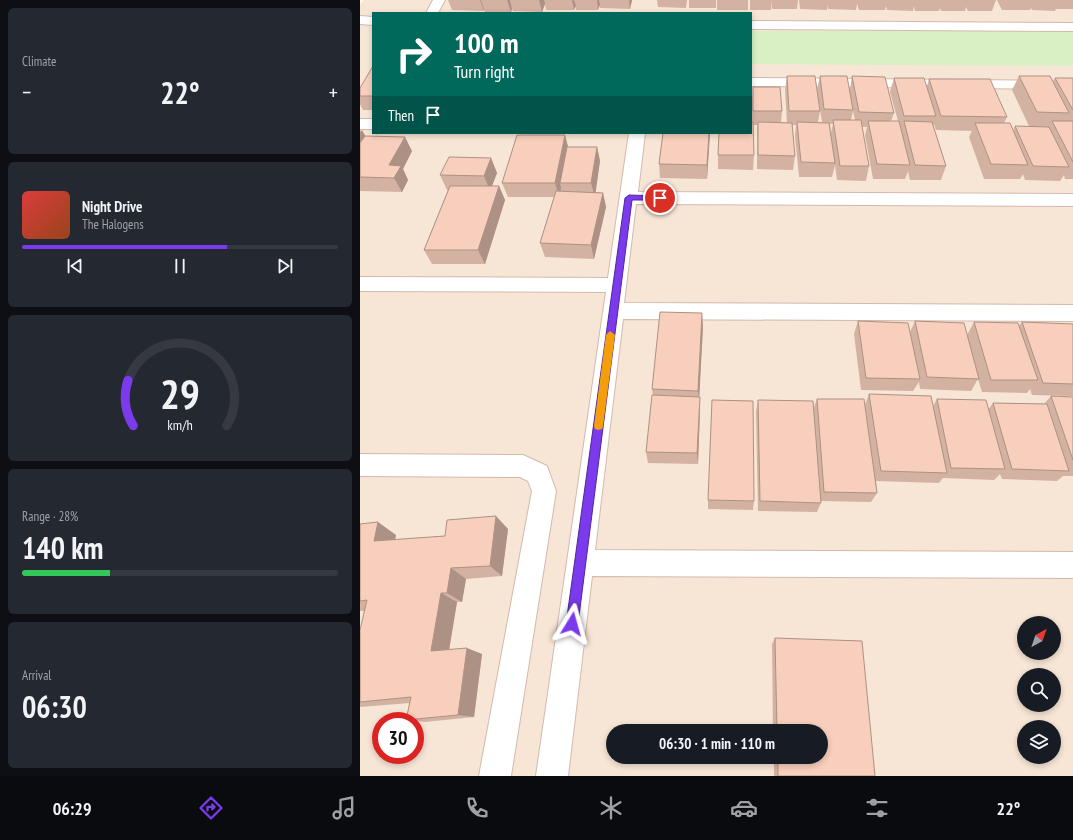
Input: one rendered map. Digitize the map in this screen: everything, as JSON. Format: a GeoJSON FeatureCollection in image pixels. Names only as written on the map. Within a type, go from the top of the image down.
{"type":"FeatureCollection","features":[{"type":"Feature","properties":{"kind":"street"},"geometry":{"type":"LineString","coordinates":[[433,12],[439,0]]}},
{"type":"Feature","properties":{"kind":"street"},"geometry":{"type":"LineString","coordinates":[[360,20],[372,21]]}},
{"type":"Feature","properties":{"kind":"street"},"geometry":{"type":"LineString","coordinates":[[752,25],[1073,27]]}},
{"type":"Feature","properties":{"kind":"street"},"geometry":{"type":"LineString","coordinates":[[752,82],[1073,85]]}},
{"type":"Feature","properties":{"kind":"street"},"geometry":{"type":"LineString","coordinates":[[360,124],[372,124]]}},
{"type":"Feature","properties":{"kind":"street"},"geometry":{"type":"LineString","coordinates":[[552,776],[637,134]]}},
{"type":"Feature","properties":{"kind":"street"},"geometry":{"type":"LineString","coordinates":[[629,198],[1073,200]]}},
{"type":"Feature","properties":{"kind":"street"},"geometry":{"type":"LineString","coordinates":[[360,284],[617,285]]}},
{"type":"Feature","properties":{"kind":"street"},"geometry":{"type":"LineString","coordinates":[[614,311],[1073,313]]}},
{"type":"Feature","properties":{"kind":"street"},"geometry":{"type":"LineString","coordinates":[[360,465],[523,466],[538,474],[544,492],[495,776]]}},
{"type":"Feature","properties":{"kind":"street"},"geometry":{"type":"LineString","coordinates":[[580,563],[1073,565]]}},
{"type":"Feature","properties":{"kind":"shaded area"},"geometry":{"type":"Polygon","coordinates":[[[364,0],[1073,0],[1073,776],[360,776],[360,5],[364,0]]]}},
{"type":"Feature","properties":{"kind":"green space"},"geometry":{"type":"Polygon","coordinates":[[[752,31],[1073,31],[1073,66],[752,64],[752,31]]]}},
{"type":"Feature","properties":{"kind":"building"},"geometry":{"type":"Polygon","coordinates":[[[372,68],[372,96],[360,96],[360,88],[372,68]]]}},
{"type":"Feature","properties":{"kind":"building"},"geometry":{"type":"Polygon","coordinates":[[[787,76],[815,76],[820,111],[789,111],[787,76]]]}},
{"type":"Feature","properties":{"kind":"building"},"geometry":{"type":"Polygon","coordinates":[[[820,76],[847,76],[853,110],[824,109],[820,76]]]}},
{"type":"Feature","properties":{"kind":"building"},"geometry":{"type":"Polygon","coordinates":[[[852,76],[885,77],[894,113],[859,112],[852,76]]]}},
{"type":"Feature","properties":{"kind":"building"},"geometry":{"type":"Polygon","coordinates":[[[1019,76],[1050,76],[1069,113],[1037,112],[1019,76]]]}},
{"type":"Feature","properties":{"kind":"building"},"geometry":{"type":"Polygon","coordinates":[[[894,78],[924,78],[936,116],[904,116],[894,78]]]}},
{"type":"Feature","properties":{"kind":"building"},"geometry":{"type":"Polygon","coordinates":[[[1055,78],[1073,78],[1073,110],[1055,78]]]}},
{"type":"Feature","properties":{"kind":"building"},"geometry":{"type":"Polygon","coordinates":[[[929,79],[990,79],[1007,117],[941,116],[929,79]]]}},
{"type":"Feature","properties":{"kind":"building"},"geometry":{"type":"Polygon","coordinates":[[[753,87],[780,87],[782,111],[753,111],[753,87]]]}},
{"type":"Feature","properties":{"kind":"building"},"geometry":{"type":"Polygon","coordinates":[[[833,120],[861,120],[869,166],[840,166],[833,120]]]}},
{"type":"Feature","properties":{"kind":"building"},"geometry":{"type":"Polygon","coordinates":[[[868,121],[899,121],[910,165],[877,164],[868,121]]]}},
{"type":"Feature","properties":{"kind":"building"},"geometry":{"type":"Polygon","coordinates":[[[904,121],[932,122],[946,166],[915,165],[904,121]]]}},
{"type":"Feature","properties":{"kind":"building"},"geometry":{"type":"Polygon","coordinates":[[[1052,121],[1073,121],[1073,162],[1052,121]]]}},
{"type":"Feature","properties":{"kind":"building"},"geometry":{"type":"Polygon","coordinates":[[[753,122],[754,155],[718,155],[719,134],[752,134],[753,122]]]}},
{"type":"Feature","properties":{"kind":"building"},"geometry":{"type":"Polygon","coordinates":[[[758,122],[792,123],[795,156],[758,155],[758,122]]]}},
{"type":"Feature","properties":{"kind":"building"},"geometry":{"type":"Polygon","coordinates":[[[797,122],[829,123],[835,163],[801,162],[797,122]]]}},
{"type":"Feature","properties":{"kind":"building"},"geometry":{"type":"Polygon","coordinates":[[[975,123],[1010,123],[1028,165],[991,164],[975,123]]]}},
{"type":"Feature","properties":{"kind":"building"},"geometry":{"type":"Polygon","coordinates":[[[1015,126],[1049,127],[1069,167],[1033,166],[1015,126]]]}},
{"type":"Feature","properties":{"kind":"building"},"geometry":{"type":"Polygon","coordinates":[[[663,134],[709,134],[707,165],[659,164],[663,134]]]}},
{"type":"Feature","properties":{"kind":"building"},"geometry":{"type":"Polygon","coordinates":[[[517,135],[565,135],[555,183],[502,183],[517,135]]]}},
{"type":"Feature","properties":{"kind":"building"},"geometry":{"type":"Polygon","coordinates":[[[365,136],[405,137],[389,165],[401,166],[394,178],[360,177],[360,143],[365,136]]]}},
{"type":"Feature","properties":{"kind":"building"},"geometry":{"type":"Polygon","coordinates":[[[567,147],[597,147],[591,183],[560,183],[567,147]]]}},
{"type":"Feature","properties":{"kind":"building"},"geometry":{"type":"Polygon","coordinates":[[[449,157],[491,158],[484,176],[440,175],[449,157]]]}},
{"type":"Feature","properties":{"kind":"building"},"geometry":{"type":"Polygon","coordinates":[[[450,186],[499,186],[478,250],[424,250],[450,186]]]}},
{"type":"Feature","properties":{"kind":"building"},"geometry":{"type":"Polygon","coordinates":[[[556,191],[603,193],[591,245],[540,243],[556,191]]]}},
{"type":"Feature","properties":{"kind":"building"},"geometry":{"type":"Polygon","coordinates":[[[660,312],[702,313],[698,391],[652,389],[660,312]]]}},
{"type":"Feature","properties":{"kind":"building"},"geometry":{"type":"Polygon","coordinates":[[[858,321],[908,323],[920,379],[866,378],[858,321]]]}},
{"type":"Feature","properties":{"kind":"building"},"geometry":{"type":"Polygon","coordinates":[[[915,321],[964,323],[979,379],[927,377],[915,321]]]}},
{"type":"Feature","properties":{"kind":"building"},"geometry":{"type":"Polygon","coordinates":[[[974,322],[1018,323],[1038,380],[991,380],[974,322]]]}},
{"type":"Feature","properties":{"kind":"building"},"geometry":{"type":"Polygon","coordinates":[[[1022,322],[1073,324],[1073,384],[1043,383],[1022,322]]]}},
{"type":"Feature","properties":{"kind":"building"},"geometry":{"type":"Polygon","coordinates":[[[869,394],[931,396],[947,473],[881,471],[869,394]]]}},
{"type":"Feature","properties":{"kind":"building"},"geometry":{"type":"Polygon","coordinates":[[[652,395],[700,397],[697,453],[646,452],[652,395]]]}},
{"type":"Feature","properties":{"kind":"building"},"geometry":{"type":"Polygon","coordinates":[[[1051,396],[1073,397],[1073,460],[1051,396]]]}},
{"type":"Feature","properties":{"kind":"building"},"geometry":{"type":"Polygon","coordinates":[[[817,399],[864,399],[877,493],[824,492],[817,399]]]}},
{"type":"Feature","properties":{"kind":"building"},"geometry":{"type":"Polygon","coordinates":[[[937,399],[986,400],[1005,469],[951,468],[937,399]]]}},
{"type":"Feature","properties":{"kind":"building"},"geometry":{"type":"Polygon","coordinates":[[[712,400],[753,401],[754,501],[708,500],[712,400]]]}},
{"type":"Feature","properties":{"kind":"building"},"geometry":{"type":"Polygon","coordinates":[[[758,400],[813,401],[821,503],[760,501],[758,400]]]}},
{"type":"Feature","properties":{"kind":"building"},"geometry":{"type":"Polygon","coordinates":[[[993,403],[1047,404],[1069,471],[1012,469],[993,403]]]}},
{"type":"Feature","properties":{"kind":"building"},"geometry":{"type":"Polygon","coordinates":[[[496,516],[490,566],[451,568],[447,593],[441,593],[431,651],[467,648],[458,715],[424,718],[424,712],[408,712],[411,697],[360,702],[360,630],[367,600],[360,601],[360,524],[378,522],[374,541],[445,536],[447,520],[496,516]]]}},
{"type":"Feature","properties":{"kind":"building"},"geometry":{"type":"Polygon","coordinates":[[[775,638],[862,641],[875,776],[778,776],[778,764],[828,764],[828,724],[777,724],[775,638]]]}},
{"type":"Feature","properties":{"kind":"slow traffic"},"geometry":{"type":"LineString","coordinates":[[598,426],[610,335]]}},
{"type":"Feature","properties":{"kind":"route"},"geometry":{"type":"LineString","coordinates":[[572,624],[629,198],[660,198]]}}]}
